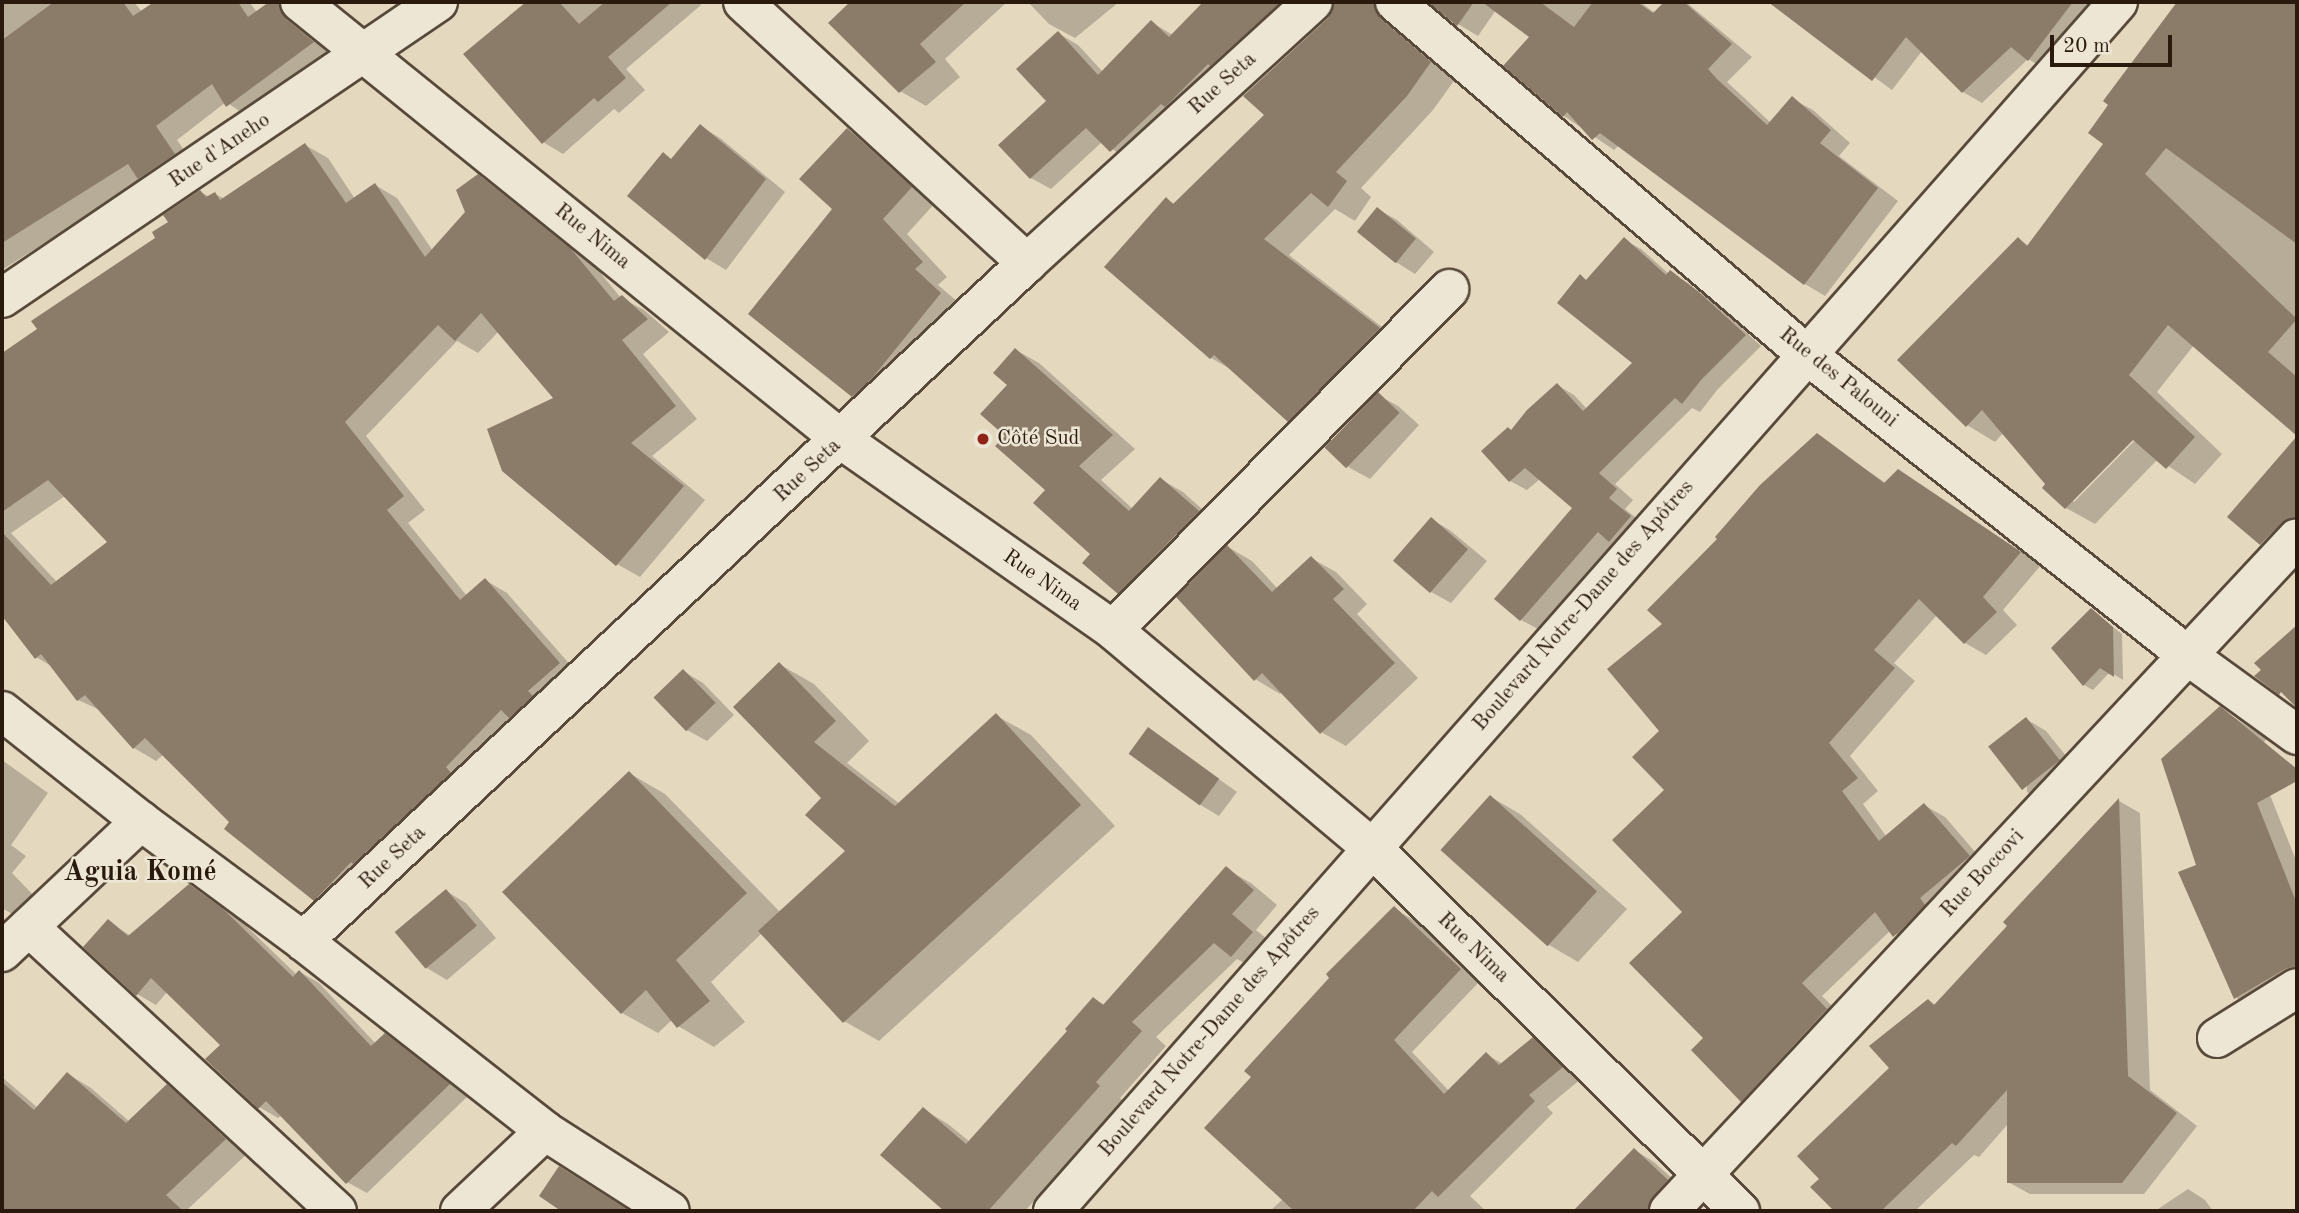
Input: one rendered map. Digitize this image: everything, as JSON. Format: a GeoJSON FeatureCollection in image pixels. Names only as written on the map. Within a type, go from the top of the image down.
{"type":"FeatureCollection","features":[{"type":"Feature","properties":{"kind":"street","name":"Rue Nima"},"geometry":{"type":"LineString","coordinates":[[300,2],[842,440],[1112,630],[1372,848],[1740,1211]]}},
{"type":"Feature","properties":{"kind":"street","name":"Rue d'Aneho"},"geometry":{"type":"LineString","coordinates":[[2,299],[438,2]]}},
{"type":"Feature","properties":{"kind":"street"},"geometry":{"type":"LineString","coordinates":[[743,2],[1027,263]]}},
{"type":"Feature","properties":{"kind":"street","name":"Rue Seta"},"geometry":{"type":"LineString","coordinates":[[303,941],[842,440],[1027,263],[1313,2]]}},
{"type":"Feature","properties":{"kind":"street","name":"Rue des Palouni"},"geometry":{"type":"LineString","coordinates":[[1395,2],[1806,354],[2187,655],[2297,734]]}},
{"type":"Feature","properties":{"kind":"street","name":"Boulevard Notre-Dame des Apôtres"},"geometry":{"type":"LineString","coordinates":[[1053,1211],[2118,2]]}},
{"type":"Feature","properties":{"kind":"street"},"geometry":{"type":"LineString","coordinates":[[1112,630],[1449,289]]}},
{"type":"Feature","properties":{"kind":"street","name":"Rue Boccovi"},"geometry":{"type":"LineString","coordinates":[[1669,1211],[2297,538]]}},
{"type":"Feature","properties":{"kind":"street"},"geometry":{"type":"LineString","coordinates":[[2,711],[141,821],[303,941],[545,1131],[670,1211]]}},
{"type":"Feature","properties":{"kind":"street"},"geometry":{"type":"LineString","coordinates":[[141,821],[15,939],[337,1211]]}},
{"type":"Feature","properties":{"kind":"street"},"geometry":{"type":"LineString","coordinates":[[2217,1038],[2297,988]]}},
{"type":"Feature","properties":{"kind":"street"},"geometry":{"type":"LineString","coordinates":[[460,1211],[545,1131]]}},
{"type":"Feature","properties":{"kind":"building"},"geometry":{"type":"Polygon","coordinates":[[[54,2],[123,2],[133,16],[154,2],[238,2],[248,17],[269,2],[279,2],[286,19],[314,42],[226,107],[212,84],[156,126],[175,154],[138,179],[128,164],[2,243],[2,40],[54,2]]]}},
{"type":"Feature","properties":{"kind":"building"},"geometry":{"type":"Polygon","coordinates":[[[526,2],[559,2],[579,24],[605,2],[672,2],[608,57],[626,78],[598,102],[594,98],[542,144],[463,54],[526,2]]]}},
{"type":"Feature","properties":{"kind":"building"},"geometry":{"type":"Polygon","coordinates":[[[850,2],[966,2],[920,44],[936,62],[899,93],[828,23],[850,2]]]}},
{"type":"Feature","properties":{"kind":"building"},"geometry":{"type":"Polygon","coordinates":[[[1203,2],[1281,2],[1210,66],[1208,64],[1165,107],[1161,104],[1110,152],[1086,128],[1030,179],[998,145],[1046,101],[1016,69],[1058,31],[1098,75],[1151,20],[1169,37],[1203,2]]]}},
{"type":"Feature","properties":{"kind":"building"},"geometry":{"type":"Polygon","coordinates":[[[1334,2],[1374,2],[1381,19],[1431,62],[1407,96],[1336,172],[1347,181],[1328,207],[1311,193],[1264,239],[1380,328],[1288,422],[1214,355],[1210,359],[1104,267],[1166,197],[1173,204],[1264,115],[1243,96],[1328,18],[1334,2]]]}},
{"type":"Feature","properties":{"kind":"building"},"geometry":{"type":"Polygon","coordinates":[[[1428,2],[1474,2],[1457,26],[1428,2]]]}},
{"type":"Feature","properties":{"kind":"building"},"geometry":{"type":"Polygon","coordinates":[[[1482,2],[1540,2],[1574,27],[1593,2],[1637,2],[1653,13],[1664,2],[1684,2],[1732,44],[1708,69],[1717,79],[1767,125],[1792,96],[1831,130],[1820,143],[1878,188],[1804,285],[1600,133],[1592,140],[1567,112],[1563,117],[1503,66],[1529,37],[1482,2]]]}},
{"type":"Feature","properties":{"kind":"building"},"geometry":{"type":"Polygon","coordinates":[[[1768,2],[2073,2],[2028,61],[2011,47],[1962,93],[1906,37],[1872,81],[1768,2]]]}},
{"type":"Feature","properties":{"kind":"building"},"geometry":{"type":"Polygon","coordinates":[[[2177,2],[2297,2],[2297,244],[2166,148],[2145,174],[2297,319],[2268,352],[2297,377],[2297,436],[2168,325],[2129,375],[2195,437],[2166,469],[2133,440],[2065,509],[2042,488],[2045,484],[1982,410],[1966,427],[1897,360],[2018,237],[2027,246],[2103,144],[2088,133],[2108,105],[2103,101],[2177,2]]]}},
{"type":"Feature","properties":{"kind":"building"},"geometry":{"type":"Polygon","coordinates":[[[700,124],[766,179],[705,260],[627,196],[663,152],[671,159],[700,124]]]}},
{"type":"Feature","properties":{"kind":"building"},"geometry":{"type":"Polygon","coordinates":[[[847,128],[912,187],[883,219],[923,262],[915,269],[941,293],[873,377],[852,397],[748,314],[832,209],[799,179],[847,128]]]}},
{"type":"Feature","properties":{"kind":"building"},"geometry":{"type":"Polygon","coordinates":[[[305,143],[346,203],[375,183],[425,257],[465,212],[456,190],[478,174],[571,249],[614,301],[622,295],[648,319],[622,340],[676,406],[631,443],[684,486],[616,566],[502,471],[487,429],[553,398],[481,313],[455,341],[438,325],[345,422],[404,496],[387,510],[460,600],[485,578],[560,663],[528,691],[533,696],[509,718],[501,710],[446,767],[451,773],[353,864],[351,862],[314,901],[224,829],[229,822],[145,738],[133,749],[85,695],[77,701],[41,654],[35,659],[2,616],[2,532],[51,585],[107,542],[48,480],[2,512],[2,353],[37,329],[31,321],[155,238],[152,232],[168,222],[163,215],[200,190],[206,197],[215,192],[220,200],[305,143]]]}},
{"type":"Feature","properties":{"kind":"building"},"geometry":{"type":"Polygon","coordinates":[[[1377,207],[1416,238],[1396,263],[1357,232],[1377,207]]]}},
{"type":"Feature","properties":{"kind":"building"},"geometry":{"type":"Polygon","coordinates":[[[1624,237],[1666,275],[1670,270],[1701,294],[1746,335],[1701,380],[1682,404],[1675,398],[1599,473],[1617,489],[1609,498],[1631,516],[1609,542],[1598,532],[1520,621],[1494,599],[1572,508],[1525,468],[1509,482],[1481,451],[1508,427],[1511,430],[1527,410],[1557,383],[1583,411],[1632,363],[1557,303],[1580,274],[1586,280],[1624,237]]]}},
{"type":"Feature","properties":{"kind":"building"},"geometry":{"type":"Polygon","coordinates":[[[1015,348],[1113,435],[1079,466],[1129,511],[1160,477],[1199,511],[1118,594],[1082,563],[1090,554],[1033,503],[1045,490],[995,446],[1005,436],[980,414],[1007,385],[993,373],[1015,348]]]}},
{"type":"Feature","properties":{"kind":"building"},"geometry":{"type":"Polygon","coordinates":[[[1378,392],[1400,413],[1346,468],[1325,447],[1378,392]]]}},
{"type":"Feature","properties":{"kind":"building"},"geometry":{"type":"Polygon","coordinates":[[[1817,433],[1884,483],[1898,469],[2021,552],[1983,597],[1997,612],[1964,644],[1919,599],[1874,650],[1895,668],[1829,743],[1858,778],[1842,791],[1879,841],[1924,803],[1970,856],[1920,898],[1925,905],[1893,937],[1875,912],[1802,983],[1827,1009],[1741,1102],[1691,1050],[1703,1038],[1629,963],[1682,912],[1612,840],[1664,790],[1632,757],[1659,731],[1607,669],[1662,624],[1647,610],[1717,539],[1715,537],[1760,485],[1817,433]]]}},
{"type":"Feature","properties":{"kind":"building"},"geometry":{"type":"Polygon","coordinates":[[[2297,436],[2297,517],[2282,523],[2260,545],[2227,517],[2297,436]]]}},
{"type":"Feature","properties":{"kind":"building"},"geometry":{"type":"Polygon","coordinates":[[[1431,517],[1468,549],[1430,593],[1393,561],[1431,517]]]}},
{"type":"Feature","properties":{"kind":"building"},"geometry":{"type":"Polygon","coordinates":[[[1227,545],[1272,592],[1311,556],[1344,589],[1333,599],[1395,663],[1320,734],[1262,673],[1254,681],[1176,597],[1227,545]]]}},
{"type":"Feature","properties":{"kind":"building"},"geometry":{"type":"Polygon","coordinates":[[[2091,608],[2113,627],[2114,677],[2100,668],[2083,686],[2051,648],[2091,608]]]}},
{"type":"Feature","properties":{"kind":"building"},"geometry":{"type":"Polygon","coordinates":[[[2297,625],[2297,708],[2281,692],[2279,695],[2254,676],[2261,670],[2254,663],[2297,625]]]}},
{"type":"Feature","properties":{"kind":"building"},"geometry":{"type":"Polygon","coordinates":[[[779,662],[836,721],[814,742],[895,806],[996,713],[1081,805],[843,1023],[758,931],[845,851],[805,815],[821,798],[733,707],[779,662]]]}},
{"type":"Feature","properties":{"kind":"building"},"geometry":{"type":"Polygon","coordinates":[[[683,669],[716,703],[686,731],[654,697],[683,669]]]}},
{"type":"Feature","properties":{"kind":"building"},"geometry":{"type":"Polygon","coordinates":[[[2220,706],[2297,769],[2297,781],[2257,803],[2297,904],[2297,966],[2285,969],[2234,999],[2178,872],[2196,865],[2161,759],[2220,706]]]}},
{"type":"Feature","properties":{"kind":"building"},"geometry":{"type":"Polygon","coordinates":[[[2026,717],[2060,760],[2022,790],[1988,747],[2026,717]]]}},
{"type":"Feature","properties":{"kind":"building"},"geometry":{"type":"Polygon","coordinates":[[[1148,727],[1219,779],[1200,805],[1129,754],[1148,727]]]}},
{"type":"Feature","properties":{"kind":"building"},"geometry":{"type":"Polygon","coordinates":[[[629,771],[747,893],[676,960],[710,1001],[677,1028],[646,990],[621,1014],[502,892],[629,771]]]}},
{"type":"Feature","properties":{"kind":"building"},"geometry":{"type":"Polygon","coordinates":[[[1490,795],[1597,891],[1547,946],[1440,850],[1490,795]]]}},
{"type":"Feature","properties":{"kind":"building"},"geometry":{"type":"Polygon","coordinates":[[[2119,798],[2128,1076],[2177,1113],[2122,1183],[2007,1183],[2007,1090],[1956,1146],[1952,1143],[1881,1211],[1834,1211],[1810,1187],[1819,1179],[1797,1156],[1889,1068],[1869,1046],[1928,999],[1934,1005],[2007,926],[2003,922],[2119,798]]]}},
{"type":"Feature","properties":{"kind":"building"},"geometry":{"type":"Polygon","coordinates":[[[1226,866],[1254,890],[1232,914],[1253,932],[1231,957],[1214,943],[1132,1022],[1142,1031],[1096,1082],[1100,1086],[988,1211],[944,1211],[880,1155],[923,1107],[966,1144],[1067,1031],[1065,1029],[1093,997],[1103,1005],[1226,866]]]}},
{"type":"Feature","properties":{"kind":"building"},"geometry":{"type":"Polygon","coordinates":[[[189,884],[222,908],[293,977],[299,970],[371,1046],[385,1033],[450,1084],[346,1184],[266,1101],[258,1109],[205,1059],[220,1045],[151,978],[136,996],[83,947],[108,919],[128,936],[189,884]]]}},
{"type":"Feature","properties":{"kind":"building"},"geometry":{"type":"Polygon","coordinates":[[[446,889],[477,926],[426,969],[395,932],[446,889]]]}},
{"type":"Feature","properties":{"kind":"building"},"geometry":{"type":"Polygon","coordinates":[[[1394,906],[1461,969],[1394,1040],[1444,1094],[1486,1052],[1499,1065],[1533,1037],[1563,1067],[1529,1095],[1535,1101],[1438,1197],[1432,1191],[1413,1211],[1294,1211],[1204,1128],[1251,1077],[1244,1071],[1329,978],[1326,974],[1394,906]]]}},
{"type":"Feature","properties":{"kind":"building"},"geometry":{"type":"Polygon","coordinates":[[[67,1072],[126,1123],[167,1084],[226,1139],[166,1195],[183,1211],[2,1211],[2,1082],[34,1110],[67,1072]]]}},
{"type":"Feature","properties":{"kind":"building"},"geometry":{"type":"Polygon","coordinates":[[[1634,1148],[1668,1180],[1653,1197],[1648,1211],[1573,1211],[1634,1148]]]}},
{"type":"Feature","properties":{"kind":"building"},"geometry":{"type":"Polygon","coordinates":[[[559,1166],[630,1211],[561,1211],[539,1196],[559,1166]]]}},
{"type":"Feature","properties":{"kind":"place","name":"Côté Sud"},"geometry":{"type":"Point","coordinates":[983,439]}},
{"type":"Feature","properties":{"kind":"district","name":"Aguia Komé"},"geometry":{"type":"Point","coordinates":[140,873]}}]}
